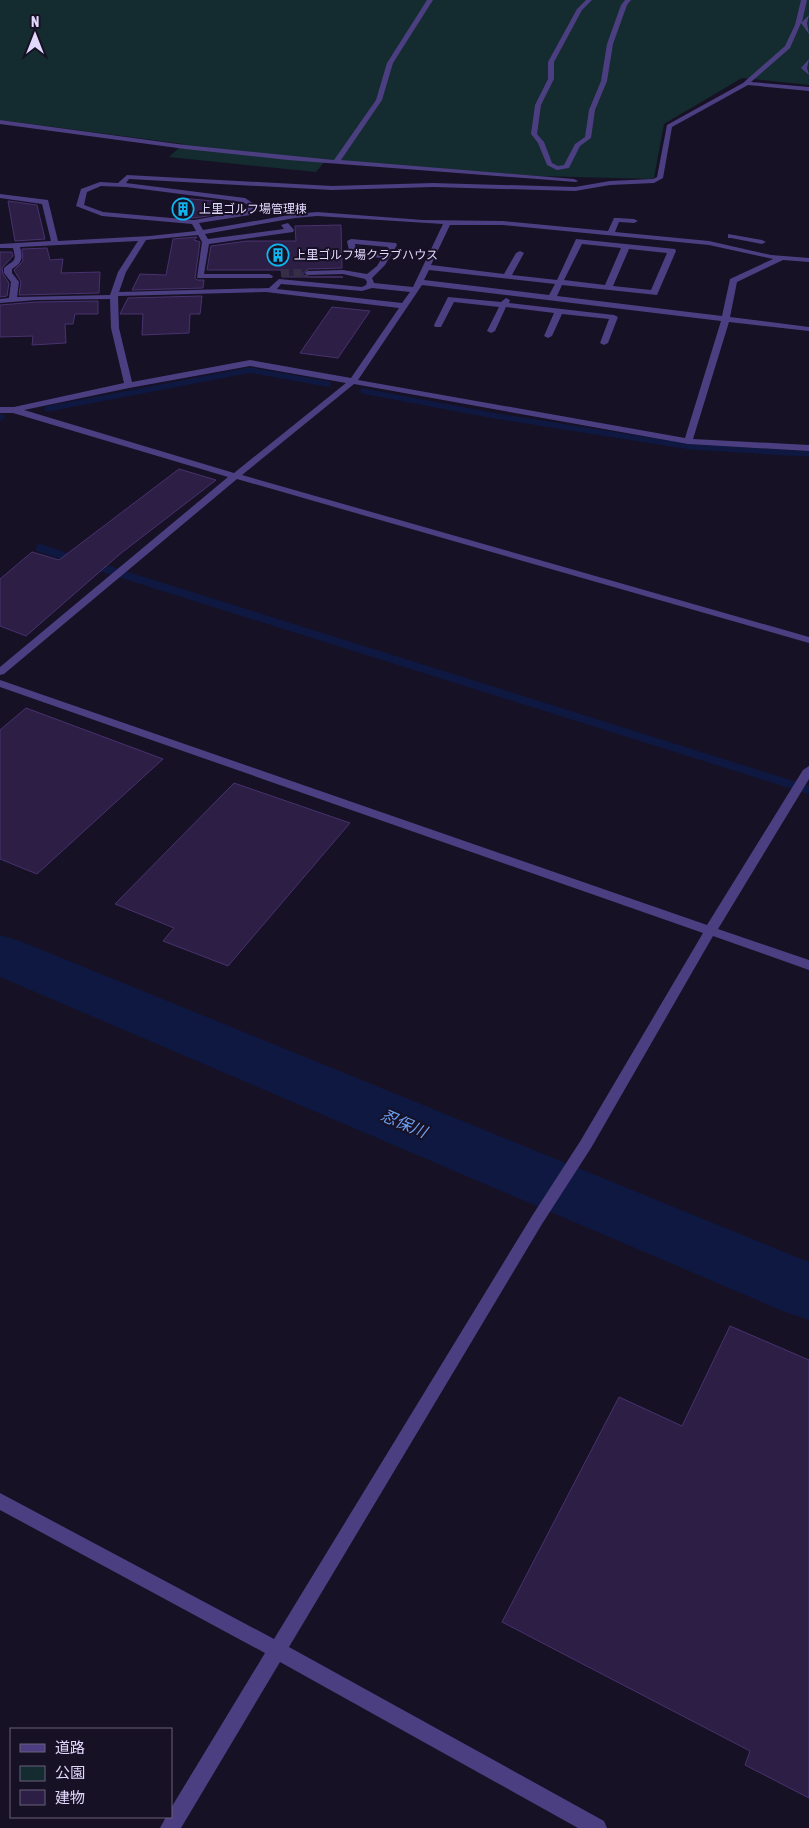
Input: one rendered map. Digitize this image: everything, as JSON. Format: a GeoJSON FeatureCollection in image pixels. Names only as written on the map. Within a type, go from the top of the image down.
{"type":"FeatureCollection","features":[{"type":"Feature","properties":{"kind":"street"},"geometry":{"type":"LineString","coordinates":[[336,162],[379,100],[390,63],[430,0]]}},
{"type":"Feature","properties":{"kind":"street"},"geometry":{"type":"LineString","coordinates":[[589,0],[580,9],[551,62],[551,79],[538,105],[534,134],[541,142],[549,164],[557,168],[567,167],[577,145],[588,138],[592,110],[604,81],[610,44],[624,5],[628,0]]}},
{"type":"Feature","properties":{"kind":"street"},"geometry":{"type":"LineString","coordinates":[[0,122],[185,148],[336,162],[535,179],[610,183],[654,181],[660,178],[669,126],[746,83],[788,46],[798,25],[804,0]]}},
{"type":"Feature","properties":{"kind":"street"},"geometry":{"type":"LineString","coordinates":[[809,17],[804,23],[809,32]]}},
{"type":"Feature","properties":{"kind":"street"},"geometry":{"type":"LineString","coordinates":[[809,61],[804,68],[809,73]]}},
{"type":"Feature","properties":{"kind":"street"},"geometry":{"type":"LineString","coordinates":[[746,83],[809,89]]}},
{"type":"Feature","properties":{"kind":"street"},"geometry":{"type":"LineString","coordinates":[[120,184],[127,177],[332,188],[433,185],[575,189],[610,183]]}},
{"type":"Feature","properties":{"kind":"street"},"geometry":{"type":"LineString","coordinates":[[100,184],[120,184],[245,200],[253,206],[247,213],[194,222],[102,214],[80,206],[84,191],[100,184]]}},
{"type":"Feature","properties":{"kind":"street"},"geometry":{"type":"LineString","coordinates":[[0,196],[45,202],[55,242]]}},
{"type":"Feature","properties":{"kind":"street"},"geometry":{"type":"LineString","coordinates":[[0,246],[143,239],[201,233],[295,216],[317,214],[447,223],[503,223],[709,244],[782,258],[809,260]]}},
{"type":"Feature","properties":{"kind":"street"},"geometry":{"type":"LineString","coordinates":[[610,234],[617,220],[634,221]]}},
{"type":"Feature","properties":{"kind":"street"},"geometry":{"type":"LineString","coordinates":[[194,222],[206,242],[200,276],[269,276],[270,278],[280,277],[362,289],[379,270],[387,256],[393,245],[351,241],[353,253],[387,256]]}},
{"type":"Feature","properties":{"kind":"street"},"geometry":{"type":"LineString","coordinates":[[0,672],[235,476],[354,380],[417,286],[447,223]]}},
{"type":"Feature","properties":{"kind":"street"},"geometry":{"type":"LineString","coordinates":[[206,242],[290,230],[285,225]]}},
{"type":"Feature","properties":{"kind":"street"},"geometry":{"type":"LineString","coordinates":[[758,254],[762,242],[771,235]]}},
{"type":"Feature","properties":{"kind":"street"},"geometry":{"type":"LineString","coordinates":[[731,236],[762,242]]}},
{"type":"Feature","properties":{"kind":"street"},"geometry":{"type":"LineString","coordinates":[[129,385],[114,324],[114,296],[119,280],[143,239]]}},
{"type":"Feature","properties":{"kind":"street"},"geometry":{"type":"LineString","coordinates":[[426,267],[507,276],[559,282],[608,288],[654,293],[672,251],[578,241],[559,282],[552,298]]}},
{"type":"Feature","properties":{"kind":"street"},"geometry":{"type":"LineString","coordinates":[[13,300],[15,282],[8,273],[8,268],[17,263],[20,257],[16,245]]}},
{"type":"Feature","properties":{"kind":"street"},"geometry":{"type":"LineString","coordinates":[[608,288],[626,246]]}},
{"type":"Feature","properties":{"kind":"street"},"geometry":{"type":"LineString","coordinates":[[507,276],[520,253]]}},
{"type":"Feature","properties":{"kind":"street"},"geometry":{"type":"LineString","coordinates":[[688,441],[725,320],[733,280],[782,258]]}},
{"type":"Feature","properties":{"kind":"street"},"geometry":{"type":"LineString","coordinates":[[308,273],[343,272],[369,281],[510,293],[809,329]]}},
{"type":"Feature","properties":{"kind":"street"},"geometry":{"type":"LineString","coordinates":[[271,291],[280,277]]}},
{"type":"Feature","properties":{"kind":"street"},"geometry":{"type":"LineString","coordinates":[[0,300],[271,291],[404,306]]}},
{"type":"Feature","properties":{"kind":"street"},"geometry":{"type":"LineString","coordinates":[[491,331],[510,293]]}},
{"type":"Feature","properties":{"kind":"street"},"geometry":{"type":"LineString","coordinates":[[438,325],[451,300],[614,317],[604,343]]}},
{"type":"Feature","properties":{"kind":"street"},"geometry":{"type":"LineString","coordinates":[[548,336],[559,311]]}},
{"type":"Feature","properties":{"kind":"street"},"geometry":{"type":"LineString","coordinates":[[0,410],[14,410],[129,385],[250,363],[688,441],[809,448]]}},
{"type":"Feature","properties":{"kind":"street"},"geometry":{"type":"LineString","coordinates":[[14,410],[235,476],[809,640]]}},
{"type":"Feature","properties":{"kind":"street"},"geometry":{"type":"LineString","coordinates":[[0,682],[809,965]]}},
{"type":"Feature","properties":{"kind":"street"},"geometry":{"type":"LineString","coordinates":[[170,1828],[540,1214],[586,1144],[710,931],[809,770]]}},
{"type":"Feature","properties":{"kind":"street"},"geometry":{"type":"LineString","coordinates":[[0,1501],[277,1650],[597,1828]]}},
{"type":"Feature","properties":{"kind":"green space"},"geometry":{"type":"Polygon","coordinates":[[[0,0],[809,0],[809,85],[742,78],[664,124],[654,178],[651,179],[538,176],[326,160],[316,172],[169,157],[183,144],[0,120],[0,0]]]}},
{"type":"Feature","properties":{"kind":"building"},"geometry":{"type":"Polygon","coordinates":[[[182,198],[223,202],[214,215],[194,218],[178,217],[182,198]]]}},
{"type":"Feature","properties":{"kind":"building"},"geometry":{"type":"Polygon","coordinates":[[[8,201],[37,205],[45,239],[15,241],[8,201]]]}},
{"type":"Feature","properties":{"kind":"building","name":"上里ゴルフ場クラブハウス"},"geometry":{"type":"Polygon","coordinates":[[[341,225],[342,268],[308,269],[302,274],[308,277],[282,277],[281,270],[207,270],[211,246],[247,241],[296,241],[295,226],[341,225]]]}},
{"type":"Feature","properties":{"kind":"building"},"geometry":{"type":"Polygon","coordinates":[[[197,237],[194,240],[200,242],[195,278],[197,280],[204,280],[203,288],[132,290],[140,274],[166,275],[173,239],[197,237]]]}},
{"type":"Feature","properties":{"kind":"building"},"geometry":{"type":"Polygon","coordinates":[[[47,248],[50,260],[63,259],[61,273],[100,272],[99,293],[19,295],[21,282],[14,270],[23,261],[22,249],[47,248]]]}},
{"type":"Feature","properties":{"kind":"building"},"geometry":{"type":"Polygon","coordinates":[[[0,252],[12,252],[13,256],[2,268],[3,274],[9,283],[7,296],[0,297],[0,252]]]}},
{"type":"Feature","properties":{"kind":"building"},"geometry":{"type":"Polygon","coordinates":[[[202,296],[200,314],[190,314],[189,333],[142,335],[143,314],[120,314],[128,298],[202,296]]]}},
{"type":"Feature","properties":{"kind":"building"},"geometry":{"type":"Polygon","coordinates":[[[98,301],[98,314],[75,314],[73,324],[65,324],[66,343],[32,345],[33,336],[0,337],[0,305],[36,302],[98,301]]]}},
{"type":"Feature","properties":{"kind":"building"},"geometry":{"type":"Polygon","coordinates":[[[332,307],[370,311],[338,358],[300,353],[332,307]]]}},
{"type":"Feature","properties":{"kind":"building"},"geometry":{"type":"Polygon","coordinates":[[[179,469],[216,480],[120,554],[26,636],[0,626],[0,579],[32,552],[59,560],[179,469]]]}},
{"type":"Feature","properties":{"kind":"building"},"geometry":{"type":"Polygon","coordinates":[[[26,708],[163,759],[37,874],[0,859],[0,730],[26,708]]]}},
{"type":"Feature","properties":{"kind":"building"},"geometry":{"type":"Polygon","coordinates":[[[234,783],[350,823],[228,966],[163,941],[174,928],[115,904],[234,783]]]}},
{"type":"Feature","properties":{"kind":"building"},"geometry":{"type":"Polygon","coordinates":[[[730,1326],[809,1360],[809,1798],[745,1765],[750,1751],[502,1622],[619,1397],[682,1426],[730,1326]]]}},
{"type":"Feature","properties":{"kind":"waterway"},"geometry":{"type":"LineString","coordinates":[[47,409],[250,370],[328,384]]}},
{"type":"Feature","properties":{"kind":"waterway"},"geometry":{"type":"LineString","coordinates":[[363,391],[496,416],[692,447],[809,454]]}},
{"type":"Feature","properties":{"kind":"waterway"},"geometry":{"type":"LineString","coordinates":[[40,548],[76,560]]}},
{"type":"Feature","properties":{"kind":"waterway"},"geometry":{"type":"LineString","coordinates":[[93,565],[809,790]]}},
{"type":"Feature","properties":{"kind":"waterway","name":"忍保川"},"geometry":{"type":"LineString","coordinates":[[0,955],[809,1292]]}},
{"type":"Feature","properties":{"kind":"tunnel"},"geometry":{"type":"LineString","coordinates":[[281,273],[308,273]]}},
{"type":"Feature","properties":{"kind":"place","name":"上里ゴルフ場管理棟"},"geometry":{"type":"Point","coordinates":[183,209]}},
{"type":"Feature","properties":{"kind":"place","name":"上里ゴルフ場クラブハウス"},"geometry":{"type":"Point","coordinates":[278,255]}}]}
